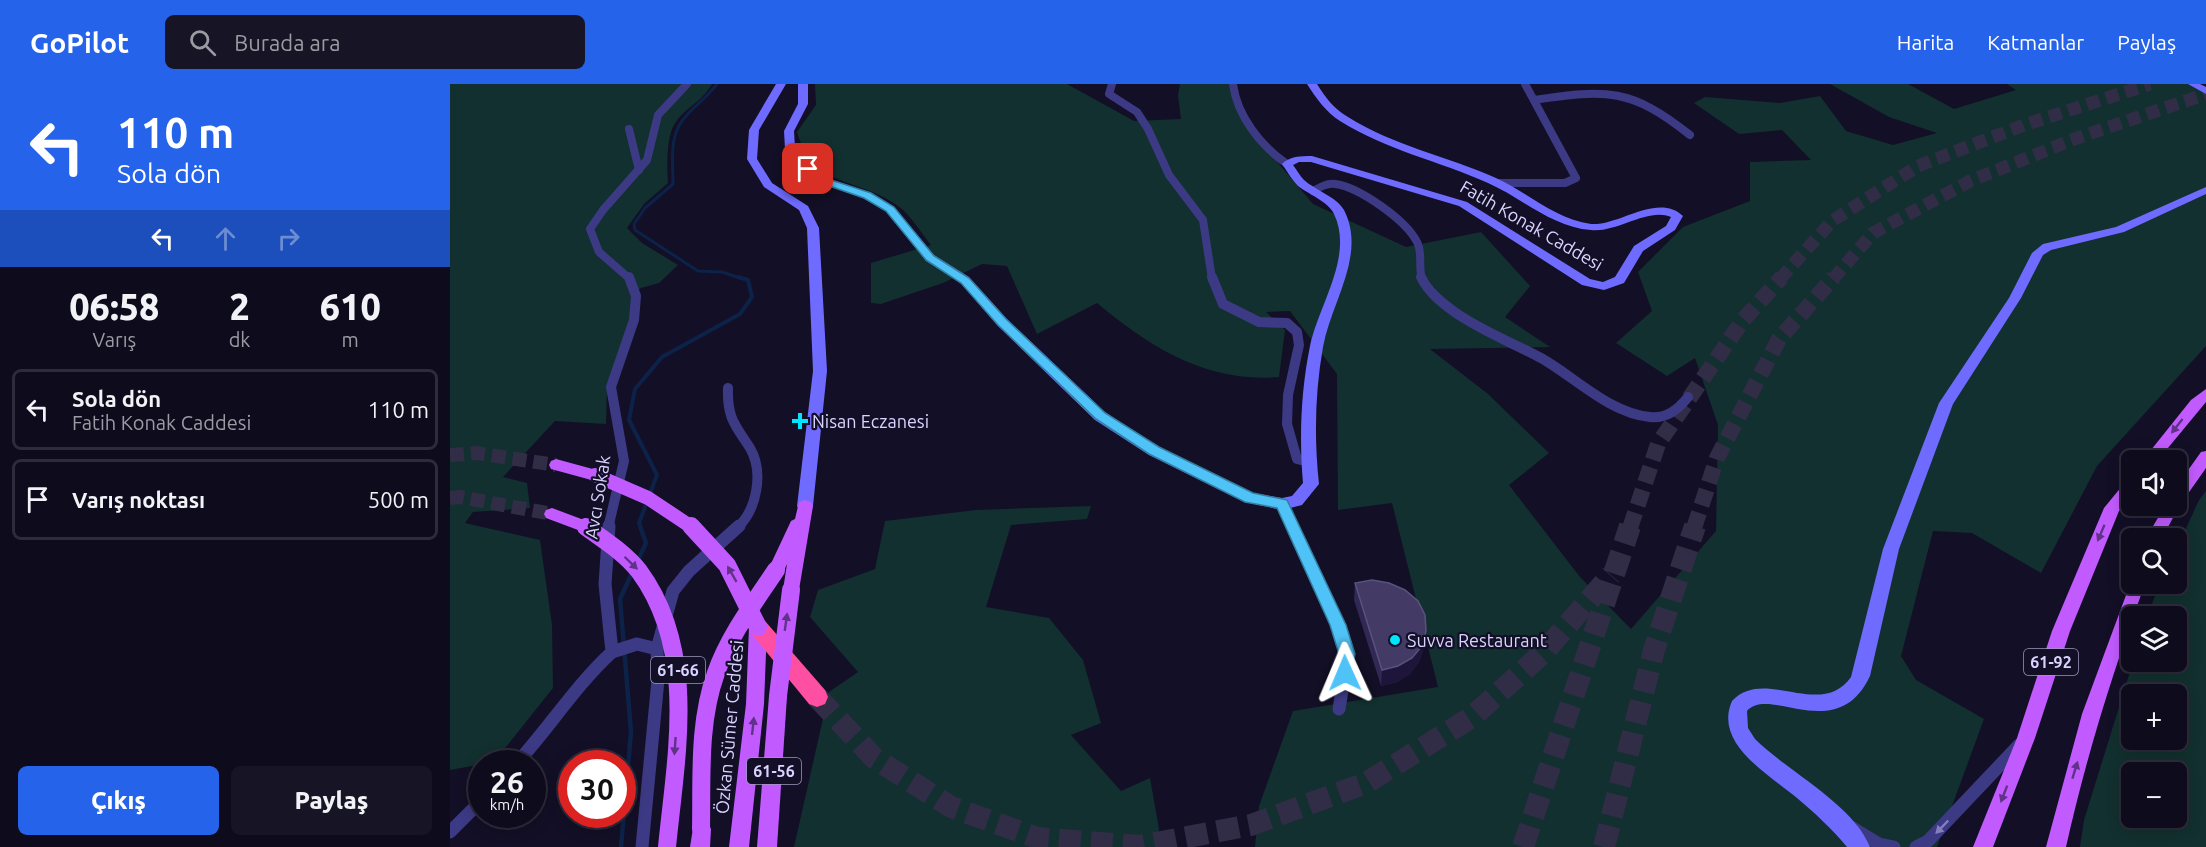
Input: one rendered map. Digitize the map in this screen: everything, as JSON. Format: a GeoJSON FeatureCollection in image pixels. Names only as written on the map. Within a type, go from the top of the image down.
{"type":"FeatureCollection","features":[{"type":"Feature","properties":{"kind":"highway"},"geometry":{"type":"LineString","coordinates":[[758,627],[817,697]]}},
{"type":"Feature","properties":{"kind":"main road","name":"61-56"},"geometry":{"type":"LineString","coordinates":[[767,847],[778,696],[791,590],[805,506],[820,371],[813,228],[804,208],[768,184],[752,159],[754,130],[781,84]]}},
{"type":"Feature","properties":{"kind":"main road"},"geometry":{"type":"LineString","coordinates":[[804,84],[803,104],[789,131],[790,149],[808,169],[821,180],[867,196],[890,209],[930,258],[965,280],[1002,322],[1100,416],[1154,451],[1250,498],[1282,504],[1297,501],[1311,484],[1309,406],[1317,345],[1347,250],[1346,230],[1338,209],[1300,182],[1287,164]]}},
{"type":"Feature","properties":{"kind":"main road","name":"Fatih Konak Caddesi"},"geometry":{"type":"LineString","coordinates":[[1287,164],[1297,159],[1312,159],[1463,204],[1586,282],[1604,286],[1620,280],[1638,249],[1671,228],[1677,216],[1669,210],[1657,210],[1614,226],[1593,228],[1568,222],[1498,183],[1359,128],[1326,105],[1312,84]]}},
{"type":"Feature","properties":{"kind":"main road"},"geometry":{"type":"LineString","coordinates":[[2193,84],[2206,91]]}},
{"type":"Feature","properties":{"kind":"main road"},"geometry":{"type":"LineString","coordinates":[[1860,847],[1838,819],[1750,747],[1737,730],[1735,719],[1738,708],[1743,701],[1761,697],[1820,703],[1842,699],[1862,676],[1891,549],[1946,403],[2015,298],[2038,253],[2047,247],[2120,230],[2206,190]]}},
{"type":"Feature","properties":{"kind":"main road"},"geometry":{"type":"LineString","coordinates":[[2158,450],[2206,394]]}},
{"type":"Feature","properties":{"kind":"main road"},"geometry":{"type":"LineString","coordinates":[[2187,484],[2206,456]]}},
{"type":"Feature","properties":{"kind":"main road","name":"Özkan Sümer Caddesi"},"geometry":{"type":"LineString","coordinates":[[556,465],[627,486],[656,500],[682,518],[722,556],[746,598],[758,627],[755,704],[739,847]]}},
{"type":"Feature","properties":{"kind":"main road","name":"61-92"},"geometry":{"type":"LineString","coordinates":[[1983,847],[2026,738],[2074,600],[2112,508],[2121,497]]}},
{"type":"Feature","properties":{"kind":"main road","name":"61-56"},"geometry":{"type":"LineString","coordinates":[[700,838],[702,754],[715,675],[728,646],[776,570],[805,506]]}},
{"type":"Feature","properties":{"kind":"main road","name":"61-66"},"geometry":{"type":"LineString","coordinates":[[552,514],[586,527],[618,550],[638,570],[655,594],[670,627],[678,671],[667,847]]}},
{"type":"Feature","properties":{"kind":"main road","name":"61-92"},"geometry":{"type":"LineString","coordinates":[[2056,847],[2065,802],[2110,655],[2133,594]]}},
{"type":"Feature","properties":{"kind":"street","name":"Avcı Sokak"},"geometry":{"type":"LineString","coordinates":[[612,652],[604,598],[610,518],[624,454],[615,425],[611,387],[633,330],[637,298],[635,286],[628,274],[605,260],[596,251],[590,229],[598,213],[649,157],[656,117],[677,91],[687,84]]}},
{"type":"Feature","properties":{"kind":"street"},"geometry":{"type":"LineString","coordinates":[[1112,84],[1109,94],[1137,112],[1148,129],[1169,175],[1203,220],[1212,278],[1223,304],[1259,322],[1287,323],[1297,332],[1299,345],[1288,395],[1287,424],[1298,459],[1309,462]]}},
{"type":"Feature","properties":{"kind":"street"},"geometry":{"type":"LineString","coordinates":[[1233,84],[1235,101],[1267,150],[1287,164]]}},
{"type":"Feature","properties":{"kind":"street"},"geometry":{"type":"LineString","coordinates":[[1498,183],[1565,183],[1576,178],[1525,84]]}},
{"type":"Feature","properties":{"kind":"street"},"geometry":{"type":"LineString","coordinates":[[1534,100],[1607,88],[1624,90],[1643,96],[1690,135]]}},
{"type":"Feature","properties":{"kind":"street"},"geometry":{"type":"LineString","coordinates":[[629,129],[639,170]]}},
{"type":"Feature","properties":{"kind":"street"},"geometry":{"type":"LineString","coordinates":[[1313,191],[1322,186],[1336,184],[1363,194],[1405,227],[1418,243],[1418,274],[1431,292],[1458,314],[1544,359],[1614,403],[1638,415],[1669,417],[1680,409],[1688,397]]}},
{"type":"Feature","properties":{"kind":"street"},"geometry":{"type":"LineString","coordinates":[[642,847],[658,680],[657,649],[673,591],[689,571],[747,519],[754,498],[756,475],[751,450],[739,435],[728,409],[728,388]]}},
{"type":"Feature","properties":{"kind":"street"},"geometry":{"type":"LineString","coordinates":[[1282,504],[1338,625],[1347,654],[1339,709]]}},
{"type":"Feature","properties":{"kind":"street"},"geometry":{"type":"LineString","coordinates":[[529,750],[596,667],[612,652],[637,644],[657,649]]}},
{"type":"Feature","properties":{"kind":"street"},"geometry":{"type":"LineString","coordinates":[[1916,847],[1928,842],[2026,738]]}},
{"type":"Feature","properties":{"kind":"street"},"geometry":{"type":"LineString","coordinates":[[450,832],[468,814]]}},
{"type":"Feature","properties":{"kind":"street"},"geometry":{"type":"LineString","coordinates":[[1838,819],[1879,844],[1894,847]]}},
{"type":"Feature","properties":{"kind":"green space"},"geometry":{"type":"Polygon","coordinates":[[[450,84],[712,84],[673,127],[668,151],[668,183],[644,204],[627,228],[642,243],[678,265],[659,283],[641,288],[632,295],[629,332],[607,389],[606,424],[555,421],[503,477],[527,483],[530,508],[473,512],[465,523],[540,540],[552,625],[553,688],[504,750],[468,750],[468,767],[450,770],[450,84]]]}},
{"type":"Feature","properties":{"kind":"green space"},"geometry":{"type":"Polygon","coordinates":[[[815,84],[1067,84],[1134,121],[1181,119],[1178,96],[1180,84],[1229,84],[1235,101],[1267,150],[1313,204],[1406,247],[1481,232],[1530,286],[1505,317],[1550,347],[1430,349],[1488,394],[1549,453],[1509,485],[1580,577],[1631,629],[1716,531],[1718,425],[1695,358],[1667,376],[1616,343],[1652,311],[1638,272],[1683,227],[1750,201],[1750,162],[1811,160],[1782,130],[1739,134],[1694,103],[1705,97],[1780,103],[1820,96],[1846,131],[1893,145],[1937,133],[1889,117],[1830,84],[1908,84],[1954,109],[2016,90],[2007,84],[2194,84],[2206,90],[2206,346],[2097,466],[2041,573],[1972,533],[1933,531],[1901,656],[1916,680],[1984,719],[1937,847],[1255,847],[1259,806],[1293,711],[1438,687],[1392,503],[1338,510],[1337,374],[1290,311],[1266,312],[1285,330],[1279,377],[1228,374],[1181,359],[1138,334],[1097,303],[1037,334],[1007,266],[982,264],[943,283],[881,304],[871,303],[871,263],[931,245],[912,219],[898,206],[868,190],[839,180],[814,164],[797,132],[816,105],[815,84]]]}},
{"type":"Feature","properties":{"kind":"green space"},"geometry":{"type":"Polygon","coordinates":[[[2206,491],[2206,847],[2080,847],[2084,820],[2121,701],[2121,750],[2187,750],[2187,684],[2126,684],[2130,672],[2187,672],[2187,606],[2151,606],[2156,594],[2187,594],[2186,528],[2199,500],[2206,491]]]}},
{"type":"Feature","properties":{"kind":"green space"},"geometry":{"type":"Polygon","coordinates":[[[1091,506],[1087,519],[1011,525],[986,607],[1049,618],[1083,660],[1101,723],[1071,735],[1121,791],[1150,778],[1159,829],[1155,847],[794,847],[829,692],[858,672],[810,617],[818,590],[875,569],[885,521],[976,510],[1091,506]]]}},
{"type":"Feature","properties":{"kind":"building","name":"Suvva Restaurant"},"geometry":{"type":"Polygon","coordinates":[[[1372,580],[1389,583],[1405,590],[1418,601],[1425,615],[1426,631],[1422,646],[1412,658],[1398,666],[1382,670],[1355,583],[1372,580]]]}},
{"type":"Feature","properties":{"kind":"waterway"},"geometry":{"type":"LineString","coordinates":[[717,84],[687,115],[677,130],[672,157],[673,184],[645,208],[634,224],[635,230],[698,271],[722,272],[743,279]]}},
{"type":"Feature","properties":{"kind":"waterway"},"geometry":{"type":"LineString","coordinates":[[641,528],[639,523],[657,475],[629,420],[635,389],[662,357],[740,314],[752,297],[748,280],[738,277]]}},
{"type":"Feature","properties":{"kind":"waterway"},"geometry":{"type":"LineString","coordinates":[[638,560],[646,543],[640,526]]}},
{"type":"Feature","properties":{"kind":"waterway"},"geometry":{"type":"LineString","coordinates":[[621,847],[631,732],[620,599],[632,573]]}},
{"type":"Feature","properties":{"kind":"tunnel"},"geometry":{"type":"LineString","coordinates":[[1780,279],[1832,221],[1918,166],[2024,125],[2150,84]]}},
{"type":"Feature","properties":{"kind":"tunnel"},"geometry":{"type":"LineString","coordinates":[[1833,279],[1873,233],[1970,181],[2077,138],[2206,94]]}},
{"type":"Feature","properties":{"kind":"tunnel"},"geometry":{"type":"LineString","coordinates":[[1630,528],[1658,444],[1743,320],[1782,277]]}},
{"type":"Feature","properties":{"kind":"tunnel"},"geometry":{"type":"LineString","coordinates":[[1694,528],[1717,458],[1779,339],[1834,277]]}},
{"type":"Feature","properties":{"kind":"tunnel"},"geometry":{"type":"LineString","coordinates":[[450,455],[476,453],[556,465]]}},
{"type":"Feature","properties":{"kind":"tunnel"},"geometry":{"type":"LineString","coordinates":[[450,498],[460,497],[552,514]]}},
{"type":"Feature","properties":{"kind":"tunnel"},"geometry":{"type":"LineString","coordinates":[[1523,847],[1630,526]]}},
{"type":"Feature","properties":{"kind":"tunnel"},"geometry":{"type":"LineString","coordinates":[[1604,847],[1654,650],[1695,526]]}},
{"type":"Feature","properties":{"kind":"tunnel"},"geometry":{"type":"LineString","coordinates":[[817,697],[874,758],[951,807],[1038,838],[1140,846],[1251,825],[1366,783],[1472,717],[1543,653],[1611,575]]}},
{"type":"Feature","properties":{"kind":"place","name":"Nisan Eczanesi"},"geometry":{"type":"Point","coordinates":[800,421]}},
{"type":"Feature","properties":{"kind":"place","name":"Suvva Restaurant"},"geometry":{"type":"Point","coordinates":[1395,640]}},
{"type":"Feature","properties":{"kind":"route"},"geometry":{"type":"LineString","coordinates":[[808,169],[821,180],[867,196],[890,209],[930,258],[965,280],[1002,322],[1100,416],[1154,451],[1250,498],[1282,504],[1338,625],[1347,654],[1345,673]]}}]}
